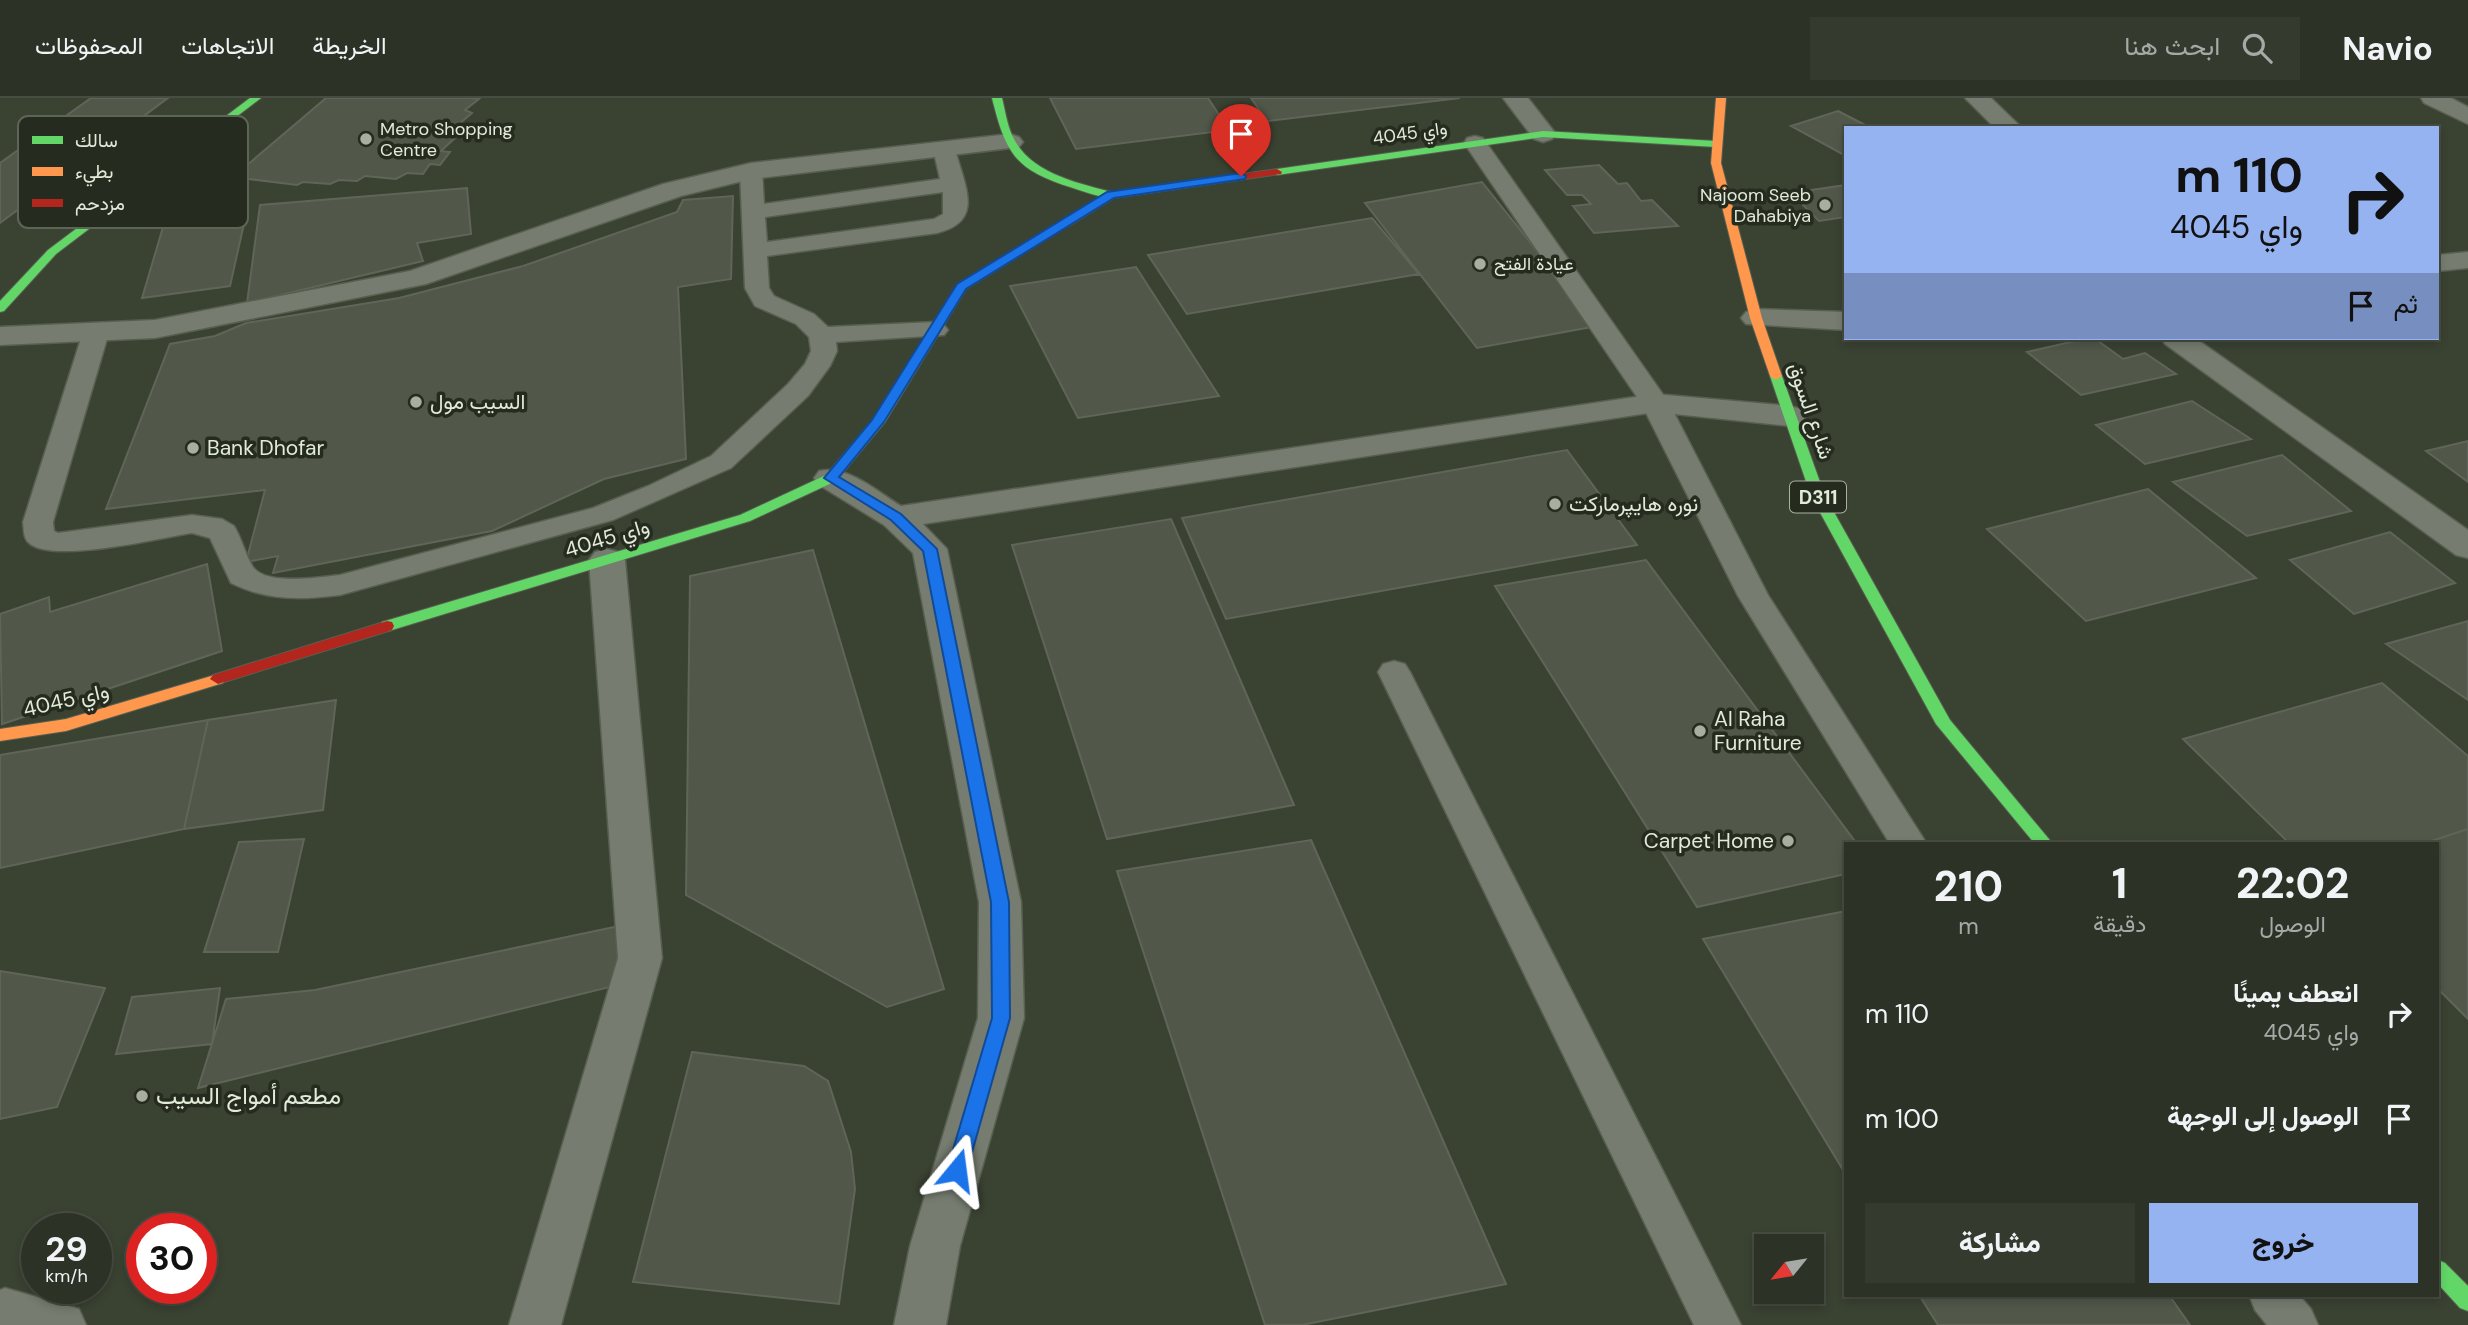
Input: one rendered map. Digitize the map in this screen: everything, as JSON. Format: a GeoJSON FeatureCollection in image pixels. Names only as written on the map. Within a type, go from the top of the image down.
{"type":"FeatureCollection","features":[{"type":"Feature","properties":{"kind":"street"},"geometry":{"type":"LineString","coordinates":[[232,116],[256,98]]}},
{"type":"Feature","properties":{"kind":"street","name":"واي 4045"},"geometry":{"type":"LineString","coordinates":[[997,98],[1010,142],[1028,163],[1063,181],[1111,195]]}},
{"type":"Feature","properties":{"kind":"street"},"geometry":{"type":"LineString","coordinates":[[1514,98],[1544,134]]}},
{"type":"Feature","properties":{"kind":"street","name":"شارع السوق"},"geometry":{"type":"LineString","coordinates":[[1721,98],[1716,163],[1756,318],[1818,496],[1944,724],[2043,842]]}},
{"type":"Feature","properties":{"kind":"street"},"geometry":{"type":"LineString","coordinates":[[1977,98],[2008,126]]}},
{"type":"Feature","properties":{"kind":"street"},"geometry":{"type":"LineString","coordinates":[[2433,98],[2468,117]]}},
{"type":"Feature","properties":{"kind":"street","name":"واي 4045"},"geometry":{"type":"LineString","coordinates":[[0,735],[66,725],[164,697],[281,658],[745,518],[831,478],[878,422],[962,287],[1111,195],[1544,134],[1716,144]]}},
{"type":"Feature","properties":{"kind":"street"},"geometry":{"type":"LineString","coordinates":[[0,336],[155,329],[416,278],[672,190],[751,171],[1010,142]]}},
{"type":"Feature","properties":{"kind":"street"},"geometry":{"type":"LineString","coordinates":[[2,304],[52,252],[84,228]]}},
{"type":"Feature","properties":{"kind":"street"},"geometry":{"type":"LineString","coordinates":[[2439,263],[2468,260]]}},
{"type":"Feature","properties":{"kind":"street"},"geometry":{"type":"LineString","coordinates":[[1756,318],[1844,321]]}},
{"type":"Feature","properties":{"kind":"street"},"geometry":{"type":"LineString","coordinates":[[2179,340],[2468,547]]}},
{"type":"Feature","properties":{"kind":"street"},"geometry":{"type":"LineString","coordinates":[[896,517],[1655,403],[1790,416]]}},
{"type":"Feature","properties":{"kind":"street"},"geometry":{"type":"LineString","coordinates":[[831,478],[896,517],[930,549],[1000,902],[1001,1018],[935,1246],[920,1325]]}},
{"type":"Feature","properties":{"kind":"street"},"geometry":{"type":"LineString","coordinates":[[535,1325],[640,958],[607,560]]}},
{"type":"Feature","properties":{"kind":"street"},"geometry":{"type":"LineString","coordinates":[[2439,1271],[2468,1301]]}},
{"type":"Feature","properties":{"kind":"lane"},"geometry":{"type":"LineString","coordinates":[[1475,144],[1655,403],[1753,596],[1908,842]]}},
{"type":"Feature","properties":{"kind":"lane"},"geometry":{"type":"LineString","coordinates":[[757,250],[937,226],[950,221],[956,215],[944,149]]}},
{"type":"Feature","properties":{"kind":"lane"},"geometry":{"type":"LineString","coordinates":[[96,332],[38,522],[39,536],[53,543],[192,524],[212,526],[223,533],[242,576],[260,585],[300,590],[353,582],[603,514],[658,492],[721,462],[797,390],[817,366],[824,351],[822,335],[805,320],[764,301],[757,288],[751,171]]}},
{"type":"Feature","properties":{"kind":"lane"},"geometry":{"type":"LineString","coordinates":[[754,212],[952,184]]}},
{"type":"Feature","properties":{"kind":"lane"},"geometry":{"type":"LineString","coordinates":[[822,335],[935,330]]}},
{"type":"Feature","properties":{"kind":"lane"},"geometry":{"type":"LineString","coordinates":[[1394,672],[1718,1325]]}},
{"type":"Feature","properties":{"kind":"lane"},"geometry":{"type":"LineString","coordinates":[[2273,1297],[2295,1325]]}},
{"type":"Feature","properties":{"kind":"lane"},"geometry":{"type":"LineString","coordinates":[[0,1312],[5,1310],[63,1325]]}},
{"type":"Feature","properties":{"kind":"building"},"geometry":{"type":"Polygon","coordinates":[[[91,98],[168,98],[144,116],[66,116],[91,98]]]}},
{"type":"Feature","properties":{"kind":"building","name":"Metro Shopping Centre"},"geometry":{"type":"Polygon","coordinates":[[[326,98],[479,99],[465,110],[472,113],[459,124],[468,126],[441,151],[450,152],[440,165],[430,164],[423,174],[407,173],[396,179],[365,176],[357,181],[339,180],[330,184],[303,182],[297,185],[248,179],[248,164],[326,98]]]}},
{"type":"Feature","properties":{"kind":"building"},"geometry":{"type":"Polygon","coordinates":[[[1050,98],[1208,98],[1229,130],[1076,149],[1050,98]]]}},
{"type":"Feature","properties":{"kind":"building"},"geometry":{"type":"Polygon","coordinates":[[[1251,98],[1460,98],[1267,121],[1251,98]]]}},
{"type":"Feature","properties":{"kind":"building"},"geometry":{"type":"Polygon","coordinates":[[[1838,111],[1867,126],[1844,126],[1844,155],[1791,126],[1838,111]]]}},
{"type":"Feature","properties":{"kind":"building"},"geometry":{"type":"Polygon","coordinates":[[[18,150],[18,210],[0,223],[0,163],[18,150]]]}},
{"type":"Feature","properties":{"kind":"building"},"geometry":{"type":"Polygon","coordinates":[[[1599,165],[1618,184],[1627,183],[1641,201],[1652,200],[1678,226],[1594,233],[1573,206],[1591,204],[1582,195],[1567,195],[1545,170],[1599,165]]]}},
{"type":"Feature","properties":{"kind":"building","name":"عيادة الفتح"},"geometry":{"type":"Polygon","coordinates":[[[1482,182],[1597,326],[1477,348],[1365,203],[1482,182]]]}},
{"type":"Feature","properties":{"kind":"building","name":"Najoom Seeb Dahabiya"},"geometry":{"type":"Polygon","coordinates":[[[1844,185],[1844,217],[1819,221],[1791,193],[1844,185]]]}},
{"type":"Feature","properties":{"kind":"building"},"geometry":{"type":"Polygon","coordinates":[[[467,188],[471,234],[417,243],[423,261],[247,303],[260,205],[467,188]]]}},
{"type":"Feature","properties":{"kind":"building","name":"السيب مول"},"geometry":{"type":"Polygon","coordinates":[[[733,196],[731,279],[678,287],[686,459],[604,479],[492,531],[273,573],[278,556],[246,562],[265,490],[106,509],[170,344],[215,336],[246,323],[399,298],[523,266],[677,212],[683,200],[733,196]]]}},
{"type":"Feature","properties":{"kind":"building"},"geometry":{"type":"Polygon","coordinates":[[[1372,218],[1419,274],[1187,314],[1148,255],[1372,218]]]}},
{"type":"Feature","properties":{"kind":"building"},"geometry":{"type":"Polygon","coordinates":[[[163,228],[243,228],[230,286],[142,298],[163,228]]]}},
{"type":"Feature","properties":{"kind":"building"},"geometry":{"type":"Polygon","coordinates":[[[1136,267],[1219,396],[1078,418],[1010,286],[1136,267]]]}},
{"type":"Feature","properties":{"kind":"building"},"geometry":{"type":"Polygon","coordinates":[[[2079,340],[2097,340],[2123,359],[2145,353],[2176,374],[2081,395],[2027,352],[2079,340]]]}},
{"type":"Feature","properties":{"kind":"building"},"geometry":{"type":"Polygon","coordinates":[[[2192,401],[2251,439],[2145,464],[2096,425],[2192,401]]]}},
{"type":"Feature","properties":{"kind":"building"},"geometry":{"type":"Polygon","coordinates":[[[2468,441],[2468,482],[2426,451],[2468,441]]]}},
{"type":"Feature","properties":{"kind":"building"},"geometry":{"type":"Polygon","coordinates":[[[1567,450],[1637,545],[1226,619],[1182,518],[1567,450]]]}},
{"type":"Feature","properties":{"kind":"building"},"geometry":{"type":"Polygon","coordinates":[[[2282,455],[2351,511],[2247,536],[2173,482],[2282,455]]]}},
{"type":"Feature","properties":{"kind":"building"},"geometry":{"type":"Polygon","coordinates":[[[2148,489],[2256,578],[2086,621],[1987,529],[2148,489]]]}},
{"type":"Feature","properties":{"kind":"building"},"geometry":{"type":"Polygon","coordinates":[[[1171,519],[1294,805],[1107,839],[1012,545],[1171,519]]]}},
{"type":"Feature","properties":{"kind":"building"},"geometry":{"type":"Polygon","coordinates":[[[2390,532],[2455,583],[2354,614],[2290,560],[2390,532]]]}},
{"type":"Feature","properties":{"kind":"building"},"geometry":{"type":"Polygon","coordinates":[[[813,550],[944,989],[887,1007],[686,895],[690,576],[813,550]]]}},
{"type":"Feature","properties":{"kind":"building"},"geometry":{"type":"Polygon","coordinates":[[[1646,560],[1856,842],[1844,842],[1844,874],[1697,907],[1495,586],[1646,560]]]}},
{"type":"Feature","properties":{"kind":"building"},"geometry":{"type":"Polygon","coordinates":[[[207,564],[222,651],[2,724],[0,614],[49,597],[50,612],[207,564]]]}},
{"type":"Feature","properties":{"kind":"building"},"geometry":{"type":"Polygon","coordinates":[[[2468,621],[2468,700],[2386,644],[2468,621]]]}},
{"type":"Feature","properties":{"kind":"building"},"geometry":{"type":"Polygon","coordinates":[[[2382,683],[2468,756],[2468,829],[2428,842],[2288,842],[2183,739],[2382,683]]]}},
{"type":"Feature","properties":{"kind":"building"},"geometry":{"type":"Polygon","coordinates":[[[336,700],[323,810],[184,829],[208,720],[336,700]]]}},
{"type":"Feature","properties":{"kind":"building"},"geometry":{"type":"Polygon","coordinates":[[[208,720],[184,829],[0,868],[0,755],[208,720]]]}},
{"type":"Feature","properties":{"kind":"building"},"geometry":{"type":"Polygon","coordinates":[[[2468,829],[2468,1019],[2439,990],[2439,842],[2428,842],[2468,829]]]}},
{"type":"Feature","properties":{"kind":"building"},"geometry":{"type":"Polygon","coordinates":[[[304,839],[278,952],[204,952],[239,842],[304,839]]]}},
{"type":"Feature","properties":{"kind":"building"},"geometry":{"type":"Polygon","coordinates":[[[1311,840],[1506,1284],[1302,1325],[1265,1325],[1117,871],[1311,840]]]}},
{"type":"Feature","properties":{"kind":"building"},"geometry":{"type":"Polygon","coordinates":[[[1844,911],[1844,1172],[1703,939],[1844,911]]]}},
{"type":"Feature","properties":{"kind":"building"},"geometry":{"type":"Polygon","coordinates":[[[619,926],[622,984],[198,1088],[226,999],[315,990],[619,926]]]}},
{"type":"Feature","properties":{"kind":"building"},"geometry":{"type":"Polygon","coordinates":[[[0,971],[105,988],[57,1107],[0,1119],[0,971]]]}},
{"type":"Feature","properties":{"kind":"building"},"geometry":{"type":"Polygon","coordinates":[[[220,988],[212,1044],[116,1054],[132,997],[220,988]]]}},
{"type":"Feature","properties":{"kind":"building"},"geometry":{"type":"Polygon","coordinates":[[[692,1052],[804,1066],[828,1081],[851,1152],[855,1189],[839,1304],[633,1282],[692,1052]]]}},
{"type":"Feature","properties":{"kind":"building"},"geometry":{"type":"Polygon","coordinates":[[[1920,1297],[2170,1297],[2190,1325],[1938,1325],[1920,1297]]]}},
{"type":"Feature","properties":{"kind":"traffic: fast"},"geometry":{"type":"LineString","coordinates":[[232,116],[256,98]]}},
{"type":"Feature","properties":{"kind":"traffic: fast"},"geometry":{"type":"LineString","coordinates":[[997,98],[1009,140],[1027,162],[1053,177],[1111,195]]}},
{"type":"Feature","properties":{"kind":"traffic: fast"},"geometry":{"type":"LineString","coordinates":[[1277,172],[1543,134],[1716,144]]}},
{"type":"Feature","properties":{"kind":"traffic: fast"},"geometry":{"type":"LineString","coordinates":[[387,626],[745,518],[831,478],[878,422],[962,287],[1065,224]]}},
{"type":"Feature","properties":{"kind":"traffic: fast"},"geometry":{"type":"LineString","coordinates":[[0,308],[52,252],[84,228]]}},
{"type":"Feature","properties":{"kind":"traffic: fast"},"geometry":{"type":"LineString","coordinates":[[1776,376],[1818,496],[1944,724],[2043,842]]}},
{"type":"Feature","properties":{"kind":"traffic: fast"},"geometry":{"type":"LineString","coordinates":[[2439,1271],[2468,1301]]}},
{"type":"Feature","properties":{"kind":"traffic: slow"},"geometry":{"type":"LineString","coordinates":[[1721,98],[1716,163],[1756,318],[1776,376]]}},
{"type":"Feature","properties":{"kind":"traffic: slow"},"geometry":{"type":"LineString","coordinates":[[0,735],[66,725],[218,679]]}},
{"type":"Feature","properties":{"kind":"traffic: jam"},"geometry":{"type":"LineString","coordinates":[[1065,224],[1111,195],[1277,172]]}},
{"type":"Feature","properties":{"kind":"traffic: jam"},"geometry":{"type":"LineString","coordinates":[[218,679],[387,626]]}},
{"type":"Feature","properties":{"kind":"place","name":"Metro Shopping Centre"},"geometry":{"type":"Point","coordinates":[366,139]}},
{"type":"Feature","properties":{"kind":"place","name":"Najoom Seeb Dahabiya"},"geometry":{"type":"Point","coordinates":[1825,205]}},
{"type":"Feature","properties":{"kind":"place","name":"عيادة الفتح"},"geometry":{"type":"Point","coordinates":[1480,264]}},
{"type":"Feature","properties":{"kind":"place","name":"السيب مول"},"geometry":{"type":"Point","coordinates":[416,402]}},
{"type":"Feature","properties":{"kind":"place","name":"Bank Dhofar"},"geometry":{"type":"Point","coordinates":[193,448]}},
{"type":"Feature","properties":{"kind":"place","name":"نوره هايپرماركت"},"geometry":{"type":"Point","coordinates":[1555,504]}},
{"type":"Feature","properties":{"kind":"place","name":"Al Raha Furniture"},"geometry":{"type":"Point","coordinates":[1700,731]}},
{"type":"Feature","properties":{"kind":"place","name":"Carpet Home"},"geometry":{"type":"Point","coordinates":[1788,841]}},
{"type":"Feature","properties":{"kind":"place","name":"مطعم أمواج السيب"},"geometry":{"type":"Point","coordinates":[142,1096]}},
{"type":"Feature","properties":{"kind":"route"},"geometry":{"type":"LineString","coordinates":[[957,1170],[1001,1018],[1000,902],[930,549],[896,517],[831,478],[878,422],[962,287],[1111,195],[1241,176]]}}]}
